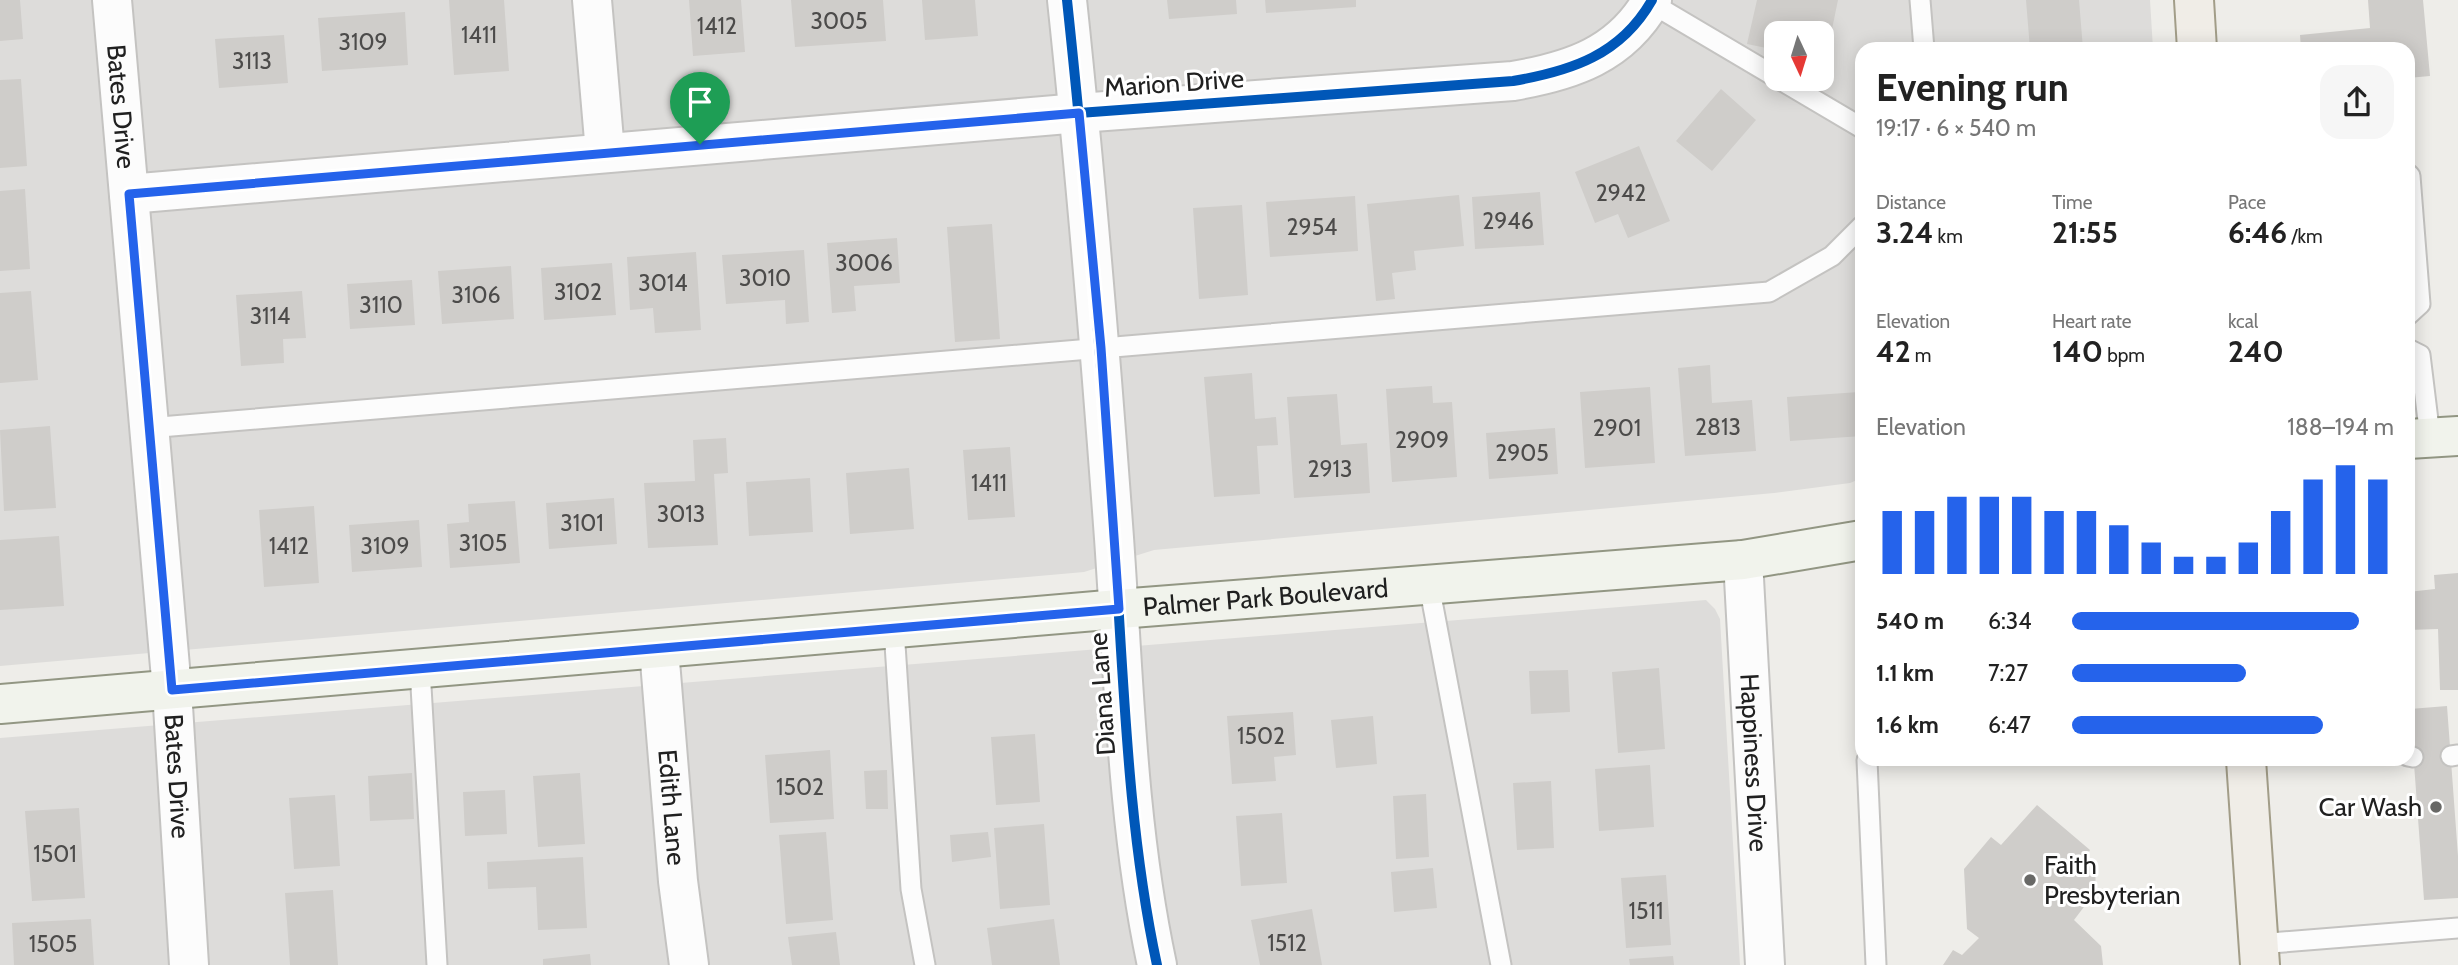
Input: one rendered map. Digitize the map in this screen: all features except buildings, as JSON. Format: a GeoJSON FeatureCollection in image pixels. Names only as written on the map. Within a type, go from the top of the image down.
{"type":"FeatureCollection","features":[{"type":"Feature","properties":{"kind":"main road"},"geometry":{"type":"LineString","coordinates":[[2194,0],[2197,42]]}},
{"type":"Feature","properties":{"kind":"main road","name":"Palmer Park Boulevard"},"geometry":{"type":"LineString","coordinates":[[0,704],[1119,609],[1743,560],[1855,541]]}},
{"type":"Feature","properties":{"kind":"main road"},"geometry":{"type":"LineString","coordinates":[[2246,766],[2259,954]]}},
{"type":"Feature","properties":{"kind":"street","name":"Bates Drive"},"geometry":{"type":"LineString","coordinates":[[112,0],[172,690],[189,965]]}},
{"type":"Feature","properties":{"kind":"street"},"geometry":{"type":"LineString","coordinates":[[592,0],[605,152]]}},
{"type":"Feature","properties":{"kind":"street","name":"Diana Lane"},"geometry":{"type":"LineString","coordinates":[[1067,0],[1101,348],[1129,765],[1138,855],[1157,965]]}},
{"type":"Feature","properties":{"kind":"street","name":"Marion Drive"},"geometry":{"type":"LineString","coordinates":[[129,194],[605,152],[1513,80],[1554,74],[1594,58],[1622,36],[1651,1]]}},
{"type":"Feature","properties":{"kind":"street","name":"Happiness Drive"},"geometry":{"type":"LineString","coordinates":[[1743,560],[1765,965]]}},
{"type":"Feature","properties":{"kind":"street","name":"Edith Lane"},"geometry":{"type":"LineString","coordinates":[[659,649],[677,868],[689,965]]}},
{"type":"Feature","properties":{"kind":"lane"},"geometry":{"type":"LineString","coordinates":[[1920,0],[1923,42]]}},
{"type":"Feature","properties":{"kind":"lane"},"geometry":{"type":"LineString","coordinates":[[2194,0],[2201,0]]}},
{"type":"Feature","properties":{"kind":"lane"},"geometry":{"type":"LineString","coordinates":[[1651,1],[1764,70]]}},
{"type":"Feature","properties":{"kind":"lane"},"geometry":{"type":"LineString","coordinates":[[1800,91],[1855,124]]}},
{"type":"Feature","properties":{"kind":"lane"},"geometry":{"type":"LineString","coordinates":[[148,428],[1769,292],[1832,256],[1855,233]]}},
{"type":"Feature","properties":{"kind":"lane"},"geometry":{"type":"LineString","coordinates":[[2415,240],[2420,304],[2415,309]]}},
{"type":"Feature","properties":{"kind":"lane"},"geometry":{"type":"LineString","coordinates":[[2415,352],[2420,355],[2432,437]]}},
{"type":"Feature","properties":{"kind":"lane"},"geometry":{"type":"LineString","coordinates":[[1429,585],[1501,965]]}},
{"type":"Feature","properties":{"kind":"lane"},"geometry":{"type":"LineString","coordinates":[[894,629],[911,888],[925,965]]}},
{"type":"Feature","properties":{"kind":"lane"},"geometry":{"type":"LineString","coordinates":[[420,669],[436,965]]}},
{"type":"Feature","properties":{"kind":"lane"},"geometry":{"type":"LineString","coordinates":[[1867,766],[1877,965]]}},
{"type":"Feature","properties":{"kind":"lane"},"geometry":{"type":"LineString","coordinates":[[2259,954],[2458,928]]}},
{"type":"Feature","properties":{"kind":"shaded area"},"geometry":{"type":"Polygon","coordinates":[[[0,0],[2150,0],[2153,42],[1855,42],[1855,481],[1774,493],[1154,550],[1084,572],[0,666],[0,0]]]}},
{"type":"Feature","properties":{"kind":"shaded area"},"geometry":{"type":"Polygon","coordinates":[[[1706,600],[1720,619],[1740,965],[0,965],[0,738],[1706,600]]]}},
{"type":"Feature","properties":{"kind":"cycle path"},"geometry":{"type":"LineString","coordinates":[[1067,0],[1098,336],[1128,753],[1139,859],[1157,965]]}},
{"type":"Feature","properties":{"kind":"cycle path"},"geometry":{"type":"LineString","coordinates":[[129,194],[1079,113],[1513,81],[1555,72],[1593,57],[1625,34],[1640,19],[1652,0]]}},
{"type":"Feature","properties":{"kind":"place","name":"Car Wash"},"geometry":{"type":"Point","coordinates":[2436,807]}},
{"type":"Feature","properties":{"kind":"place","name":"Faith Presbyterian"},"geometry":{"type":"Point","coordinates":[2030,880]}},
{"type":"Feature","properties":{"kind":"route"},"geometry":{"type":"LineString","coordinates":[[1079,113],[1101,348],[1119,609],[172,690],[129,194],[700,144],[1079,113]]}}]}
